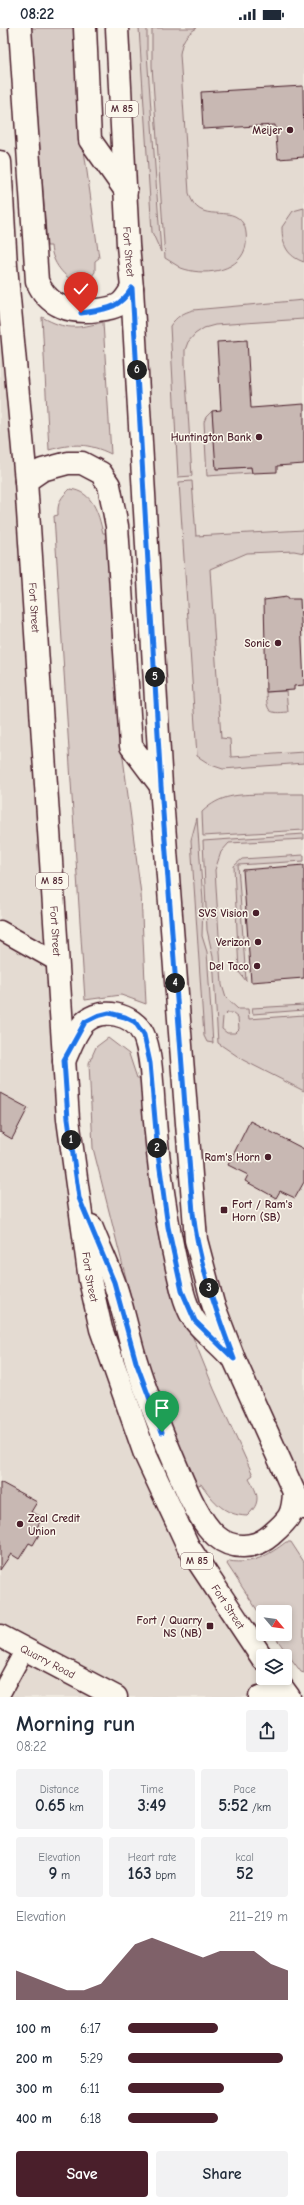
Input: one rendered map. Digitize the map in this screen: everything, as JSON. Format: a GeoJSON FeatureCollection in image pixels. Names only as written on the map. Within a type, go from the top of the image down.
{"type":"FeatureCollection","features":[{"type":"Feature","properties":{"kind":"main road"},"geometry":{"type":"LineString","coordinates":[[20,28],[37,281],[41,290],[60,308],[81,313],[113,307],[126,298],[132,288]]}},
{"type":"Feature","properties":{"kind":"main road"},"geometry":{"type":"LineString","coordinates":[[85,28],[90,140],[126,191]]}},
{"type":"Feature","properties":{"kind":"main road","name":"Fort Street"},"geometry":{"type":"LineString","coordinates":[[117,28],[161,786],[196,1240],[213,1304],[234,1359],[299,1500]]}},
{"type":"Feature","properties":{"kind":"main road","name":"Fort Street"},"geometry":{"type":"LineString","coordinates":[[0,162],[6,266],[26,481],[68,1119],[90,1280],[101,1329],[145,1454],[188,1546],[256,1649]]}},
{"type":"Feature","properties":{"kind":"main road"},"geometry":{"type":"LineString","coordinates":[[26,481],[42,470],[68,463],[82,463],[101,473],[109,485],[118,526],[131,746],[161,786]]}},
{"type":"Feature","properties":{"kind":"main road"},"geometry":{"type":"LineString","coordinates":[[64,1060],[85,1022],[97,1016],[109,1013],[125,1017],[135,1022],[144,1035],[150,1063],[158,1154],[168,1227],[182,1291],[195,1321],[234,1359]]}},
{"type":"Feature","properties":{"kind":"main road"},"geometry":{"type":"LineString","coordinates":[[79,1198],[114,1282],[136,1362],[162,1432],[184,1486],[196,1508],[212,1531],[225,1543],[236,1547],[251,1545],[266,1539],[281,1526],[299,1500]]}},
{"type":"Feature","properties":{"kind":"main road","name":"Quarry Road"},"geometry":{"type":"LineString","coordinates":[[0,1636],[116,1697]]}},
{"type":"Feature","properties":{"kind":"main road"},"geometry":{"type":"LineString","coordinates":[[260,1697],[288,1688]]}},
{"type":"Feature","properties":{"kind":"street"},"geometry":{"type":"LineString","coordinates":[[0,930],[57,962]]}},
{"type":"Feature","properties":{"kind":"street"},"geometry":{"type":"LineString","coordinates":[[0,1695],[25,1649]]}},
{"type":"Feature","properties":{"kind":"shaded area"},"geometry":{"type":"Polygon","coordinates":[[[31,28],[75,28],[83,143],[99,258],[95,261],[95,272],[88,281],[79,285],[64,274],[56,264],[51,246],[47,246],[31,28]]]}},
{"type":"Feature","properties":{"kind":"shaded area"},"geometry":{"type":"Polygon","coordinates":[[[117,28],[304,28],[304,1508],[196,1240],[117,28]]]}},
{"type":"Feature","properties":{"kind":"shaded area"},"geometry":{"type":"Polygon","coordinates":[[[139,28],[147,28],[147,53],[161,252],[152,232],[139,28]]]}},
{"type":"Feature","properties":{"kind":"shaded area"},"geometry":{"type":"Polygon","coordinates":[[[152,28],[197,28],[185,39],[180,54],[189,193],[194,203],[200,209],[207,212],[231,215],[238,218],[244,225],[246,247],[241,257],[227,268],[208,272],[199,272],[181,268],[165,258],[152,66],[152,28]]]}},
{"type":"Feature","properties":{"kind":"shaded area"},"geometry":{"type":"Polygon","coordinates":[[[0,162],[90,1280],[145,1454],[257,1649],[256,1649],[256,1685],[269,1685],[260,1697],[0,1697],[25,1649],[0,1636],[0,162]]]}},
{"type":"Feature","properties":{"kind":"shaded area"},"geometry":{"type":"Polygon","coordinates":[[[304,208],[304,262],[293,257],[287,249],[284,244],[282,227],[293,211],[304,208]]]}},
{"type":"Feature","properties":{"kind":"shaded area"},"geometry":{"type":"Polygon","coordinates":[[[304,300],[304,319],[215,325],[204,328],[195,334],[188,342],[185,350],[185,364],[192,476],[178,477],[170,326],[180,315],[193,310],[304,300]]]}},
{"type":"Feature","properties":{"kind":"shaded area"},"geometry":{"type":"Polygon","coordinates":[[[42,317],[58,324],[72,327],[86,326],[103,322],[111,454],[103,450],[81,445],[66,446],[49,450],[42,317]]]}},
{"type":"Feature","properties":{"kind":"shaded area"},"geometry":{"type":"Polygon","coordinates":[[[212,411],[217,469],[251,467],[252,473],[207,476],[204,422],[206,417],[212,411]]]}},
{"type":"Feature","properties":{"kind":"shaded area"},"geometry":{"type":"Polygon","coordinates":[[[192,481],[196,536],[304,530],[304,553],[294,551],[247,553],[210,569],[221,738],[230,739],[231,757],[304,752],[304,763],[223,769],[211,765],[197,756],[179,482],[192,481]]]}},
{"type":"Feature","properties":{"kind":"shaded area"},"geometry":{"type":"Polygon","coordinates":[[[70,489],[84,494],[89,499],[93,504],[99,518],[103,533],[107,533],[122,750],[141,894],[146,1004],[121,995],[85,1000],[54,516],[58,515],[60,500],[70,489]]]}},
{"type":"Feature","properties":{"kind":"shaded area"},"geometry":{"type":"Polygon","coordinates":[[[286,691],[288,712],[276,713],[270,710],[267,704],[266,692],[286,691]]]}},
{"type":"Feature","properties":{"kind":"shaded area"},"geometry":{"type":"Polygon","coordinates":[[[262,794],[304,794],[304,830],[203,836],[202,812],[209,806],[230,797],[262,794]]]}},
{"type":"Feature","properties":{"kind":"shaded area"},"geometry":{"type":"Polygon","coordinates":[[[197,818],[203,900],[202,936],[207,952],[213,1043],[207,1042],[204,1036],[191,840],[197,818]]]}},
{"type":"Feature","properties":{"kind":"shaded area"},"geometry":{"type":"Polygon","coordinates":[[[304,834],[304,839],[229,843],[221,852],[215,870],[222,985],[226,998],[238,1009],[248,1009],[249,1019],[304,1015],[304,1091],[243,1060],[218,1043],[213,957],[207,930],[203,841],[304,834]],[[227,1013],[223,1017],[222,1029],[227,1033],[235,1033],[239,1029],[238,1018],[232,1013],[227,1013]]]}},
{"type":"Feature","properties":{"kind":"shaded area"},"geometry":{"type":"Polygon","coordinates":[[[304,855],[304,861],[238,865],[246,981],[239,972],[234,866],[242,859],[304,855]]]}},
{"type":"Feature","properties":{"kind":"shaded area"},"geometry":{"type":"Polygon","coordinates":[[[304,1005],[304,1010],[253,1014],[252,1008],[304,1005]]]}},
{"type":"Feature","properties":{"kind":"shaded area"},"geometry":{"type":"Polygon","coordinates":[[[108,1038],[129,1054],[137,1078],[142,1078],[171,1283],[214,1389],[253,1475],[249,1478],[255,1489],[257,1502],[247,1516],[232,1513],[226,1510],[215,1502],[201,1484],[196,1486],[149,1369],[93,1148],[89,1063],[96,1047],[108,1038]]]}},
{"type":"Feature","properties":{"kind":"shaded area"},"geometry":{"type":"Polygon","coordinates":[[[286,1542],[291,1542],[304,1562],[304,1673],[301,1672],[292,1660],[292,1649],[284,1649],[278,1641],[292,1641],[292,1605],[256,1605],[256,1608],[227,1564],[229,1561],[245,1562],[253,1560],[273,1551],[286,1542]]]}},
{"type":"Feature","properties":{"kind":"building"},"geometry":{"type":"Polygon","coordinates":[[[303,86],[304,157],[278,159],[275,125],[203,129],[201,92],[303,86]]]}},
{"type":"Feature","properties":{"kind":"building","name":"Huntington Bank"},"geometry":{"type":"Polygon","coordinates":[[[247,340],[251,408],[304,404],[304,464],[277,466],[277,472],[252,473],[251,467],[216,469],[212,411],[221,410],[217,342],[247,340]]]}},
{"type":"Feature","properties":{"kind":"building","name":"Sonic"},"geometry":{"type":"Polygon","coordinates":[[[287,597],[287,599],[300,599],[304,685],[294,686],[294,690],[266,692],[264,600],[287,597]]]}},
{"type":"Feature","properties":{"kind":"building"},"geometry":{"type":"Polygon","coordinates":[[[304,865],[304,978],[251,982],[243,870],[304,865]]]}},
{"type":"Feature","properties":{"kind":"building"},"geometry":{"type":"Polygon","coordinates":[[[0,1093],[28,1108],[12,1139],[0,1132],[0,1093]]]}},
{"type":"Feature","properties":{"kind":"building","name":"Ram's Horn"},"geometry":{"type":"Polygon","coordinates":[[[250,1121],[304,1149],[304,1182],[295,1198],[280,1191],[276,1198],[245,1181],[248,1175],[228,1165],[250,1121]]]}},
{"type":"Feature","properties":{"kind":"building","name":"Zeal Credit Union"},"geometry":{"type":"Polygon","coordinates":[[[0,1482],[37,1502],[31,1512],[42,1517],[36,1530],[40,1533],[33,1545],[29,1543],[19,1559],[11,1554],[0,1570],[0,1482]]]}},
{"type":"Feature","properties":{"kind":"place","name":"Meijer"},"geometry":{"type":"Point","coordinates":[290,130]}},
{"type":"Feature","properties":{"kind":"place","name":"Huntington Bank"},"geometry":{"type":"Point","coordinates":[259,437]}},
{"type":"Feature","properties":{"kind":"place","name":"Sonic"},"geometry":{"type":"Point","coordinates":[278,643]}},
{"type":"Feature","properties":{"kind":"place","name":"SVS Vision"},"geometry":{"type":"Point","coordinates":[256,913]}},
{"type":"Feature","properties":{"kind":"place","name":"Verizon"},"geometry":{"type":"Point","coordinates":[258,942]}},
{"type":"Feature","properties":{"kind":"place","name":"Del Taco"},"geometry":{"type":"Point","coordinates":[257,966]}},
{"type":"Feature","properties":{"kind":"place","name":"Ram's Horn"},"geometry":{"type":"Point","coordinates":[268,1157]}},
{"type":"Feature","properties":{"kind":"place","name":"Fort / Ram's Horn (SB)"},"geometry":{"type":"Point","coordinates":[224,1210]}},
{"type":"Feature","properties":{"kind":"place","name":"Zeal Credit Union"},"geometry":{"type":"Point","coordinates":[20,1524]}},
{"type":"Feature","properties":{"kind":"place","name":"Fort / Quarry NS (NB)"},"geometry":{"type":"Point","coordinates":[210,1626]}},
{"type":"Feature","properties":{"kind":"route"},"geometry":{"type":"LineString","coordinates":[[81,313],[113,307],[121,303],[126,298],[132,288],[161,786],[193,1213],[196,1240],[213,1304],[234,1359],[195,1321],[182,1291],[168,1227],[158,1154],[150,1063],[144,1035],[135,1022],[125,1017],[109,1013],[97,1016],[85,1022],[64,1060],[68,1119],[79,1198],[114,1282],[136,1362],[162,1432]]}}]}
